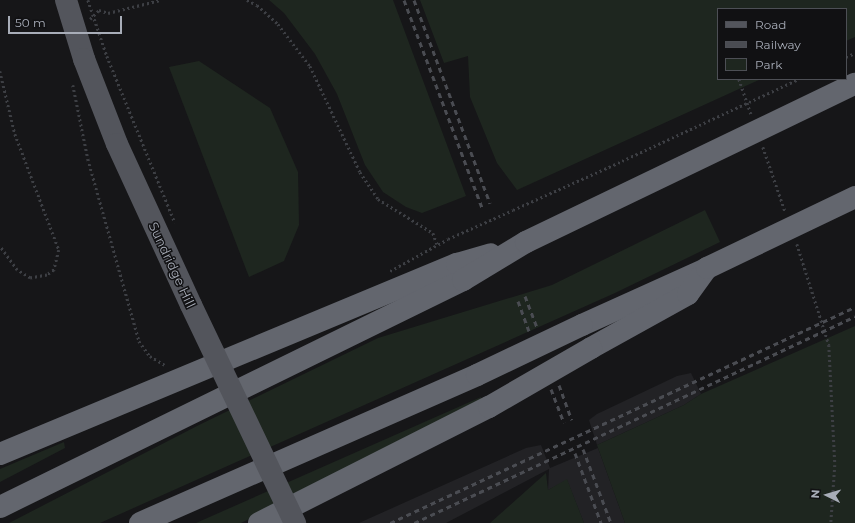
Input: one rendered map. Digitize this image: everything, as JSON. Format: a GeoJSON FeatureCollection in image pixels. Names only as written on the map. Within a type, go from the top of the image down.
{"type":"FeatureCollection","features":[{"type":"Feature","properties":{"kind":"highway"},"geometry":{"type":"LineString","coordinates":[[0,507],[460,272],[526,242],[855,84]]}},
{"type":"Feature","properties":{"kind":"highway"},"geometry":{"type":"LineString","coordinates":[[140,523],[477,375],[855,197]]}},
{"type":"Feature","properties":{"kind":"highway"},"geometry":{"type":"LineString","coordinates":[[259,523],[489,407],[688,294],[707,268]]}},
{"type":"Feature","properties":{"kind":"highway"},"geometry":{"type":"LineString","coordinates":[[0,454],[460,272]]}},
{"type":"Feature","properties":{"kind":"main road","name":"Sundridge Hill"},"geometry":{"type":"LineString","coordinates":[[66,0],[84,59],[117,144],[294,523]]}},
{"type":"Feature","properties":{"kind":"path"},"geometry":{"type":"LineString","coordinates":[[88,0],[128,111],[176,226]]}},
{"type":"Feature","properties":{"kind":"path"},"geometry":{"type":"LineString","coordinates":[[94,16],[99,10],[108,13],[160,0]]}},
{"type":"Feature","properties":{"kind":"path"},"geometry":{"type":"LineString","coordinates":[[246,0],[278,24],[310,66],[360,172],[378,199],[433,233],[437,244]]}},
{"type":"Feature","properties":{"kind":"path"},"geometry":{"type":"LineString","coordinates":[[0,71],[15,134],[59,250],[54,270],[47,275],[30,278],[16,270],[0,247]]}},
{"type":"Feature","properties":{"kind":"path"},"geometry":{"type":"LineString","coordinates":[[73,78],[88,159],[139,341],[150,356],[170,366]]}},
{"type":"Feature","properties":{"kind":"path"},"geometry":{"type":"LineString","coordinates":[[739,80],[752,116]]}},
{"type":"Feature","properties":{"kind":"path"},"geometry":{"type":"LineString","coordinates":[[386,273],[437,244],[797,80]]}},
{"type":"Feature","properties":{"kind":"path"},"geometry":{"type":"LineString","coordinates":[[762,145],[788,218]]}},
{"type":"Feature","properties":{"kind":"path"},"geometry":{"type":"LineString","coordinates":[[796,240],[829,344],[835,465],[831,523]]}},
{"type":"Feature","properties":{"kind":"shaded area"},"geometry":{"type":"Polygon","coordinates":[[[691,373],[701,394],[684,405],[597,445],[589,420],[597,414],[677,376],[691,373]]]}},
{"type":"Feature","properties":{"kind":"shaded area"},"geometry":{"type":"Polygon","coordinates":[[[541,445],[550,468],[598,448],[625,523],[584,523],[567,480],[548,490],[549,469],[446,523],[359,523],[526,448],[541,445]]]}},
{"type":"Feature","properties":{"kind":"green space"},"geometry":{"type":"Polygon","coordinates":[[[269,0],[393,0],[466,196],[422,213],[406,207],[383,192],[365,165],[337,94],[315,54],[284,13],[269,0]]]}},
{"type":"Feature","properties":{"kind":"green space"},"geometry":{"type":"Polygon","coordinates":[[[420,0],[855,0],[855,37],[847,41],[847,8],[717,8],[717,80],[759,80],[517,190],[497,163],[470,97],[468,56],[444,63],[420,0]]]}},
{"type":"Feature","properties":{"kind":"green space"},"geometry":{"type":"Polygon","coordinates":[[[199,61],[270,108],[298,172],[299,225],[284,261],[249,277],[169,67],[199,61]]]}},
{"type":"Feature","properties":{"kind":"green space"},"geometry":{"type":"Polygon","coordinates":[[[705,210],[720,242],[615,293],[100,523],[9,523],[199,425],[378,338],[552,285],[705,210]]]}},
{"type":"Feature","properties":{"kind":"green space"},"geometry":{"type":"Polygon","coordinates":[[[855,326],[855,523],[625,523],[597,445],[684,405],[701,394],[855,326]]]}},
{"type":"Feature","properties":{"kind":"green space"},"geometry":{"type":"Polygon","coordinates":[[[481,397],[483,402],[241,523],[196,523],[481,397]]]}},
{"type":"Feature","properties":{"kind":"green space"},"geometry":{"type":"Polygon","coordinates":[[[64,442],[65,448],[0,482],[0,469],[64,442]]]}},
{"type":"Feature","properties":{"kind":"green space"},"geometry":{"type":"Polygon","coordinates":[[[546,473],[548,490],[567,479],[584,523],[490,523],[546,473]]]}},
{"type":"Feature","properties":{"kind":"railway"},"geometry":{"type":"LineString","coordinates":[[404,0],[482,207]]}},
{"type":"Feature","properties":{"kind":"railway"},"geometry":{"type":"LineString","coordinates":[[414,0],[490,203]]}},
{"type":"Feature","properties":{"kind":"railway"},"geometry":{"type":"LineString","coordinates":[[525,296],[537,328]]}},
{"type":"Feature","properties":{"kind":"railway"},"geometry":{"type":"LineString","coordinates":[[518,301],[529,331]]}},
{"type":"Feature","properties":{"kind":"railway"},"geometry":{"type":"LineString","coordinates":[[390,523],[855,307]]}},
{"type":"Feature","properties":{"kind":"railway"},"geometry":{"type":"LineString","coordinates":[[414,523],[855,316]]}},
{"type":"Feature","properties":{"kind":"railway"},"geometry":{"type":"LineString","coordinates":[[559,385],[572,420]]}},
{"type":"Feature","properties":{"kind":"railway"},"geometry":{"type":"LineString","coordinates":[[551,389],[564,423]]}},
{"type":"Feature","properties":{"kind":"railway"},"geometry":{"type":"LineString","coordinates":[[583,449],[611,523]]}},
{"type":"Feature","properties":{"kind":"railway"},"geometry":{"type":"LineString","coordinates":[[575,453],[601,523]]}}]}
